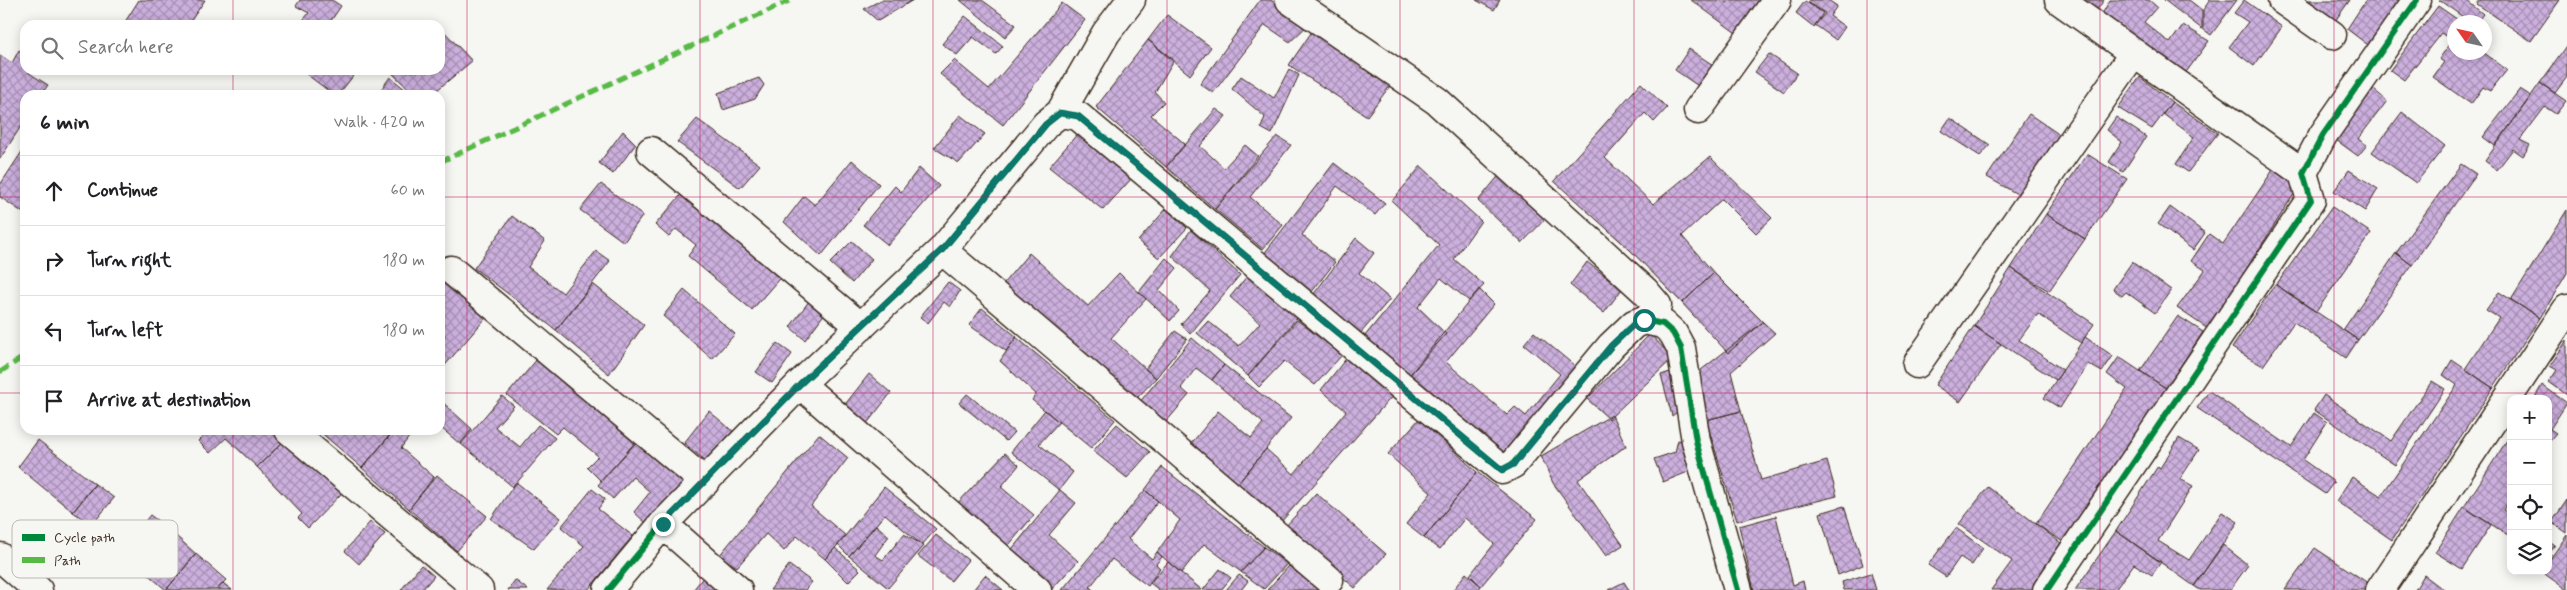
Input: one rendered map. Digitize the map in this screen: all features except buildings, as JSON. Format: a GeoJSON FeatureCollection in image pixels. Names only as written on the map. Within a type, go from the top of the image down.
{"type":"FeatureCollection","features":[{"type":"Feature","properties":{"kind":"street"},"geometry":{"type":"LineString","coordinates":[[608,590],[663,524],[800,384],[942,250],[1046,124],[1060,113],[1106,33],[1130,0]]}},
{"type":"Feature","properties":{"kind":"street"},"geometry":{"type":"LineString","coordinates":[[1290,0],[1437,101],[1645,291],[1657,306],[1654,321]]}},
{"type":"Feature","properties":{"kind":"street"},"geometry":{"type":"LineString","coordinates":[[1698,110],[1777,0]]}},
{"type":"Feature","properties":{"kind":"street"},"geometry":{"type":"LineString","coordinates":[[2047,590],[2311,200],[2303,173],[2059,0]]}},
{"type":"Feature","properties":{"kind":"street"},"geometry":{"type":"LineString","coordinates":[[2282,0],[2332,36]]}},
{"type":"Feature","properties":{"kind":"street"},"geometry":{"type":"LineString","coordinates":[[2303,173],[2323,135],[2417,0]]}},
{"type":"Feature","properties":{"kind":"street"},"geometry":{"type":"LineString","coordinates":[[1917,364],[2134,53]]}},
{"type":"Feature","properties":{"kind":"street"},"geometry":{"type":"LineString","coordinates":[[1060,113],[1078,116],[1502,470],[1514,464],[1611,346],[1634,324],[1644,320],[1663,324],[1673,333],[1681,348],[1696,441],[1738,590]]}},
{"type":"Feature","properties":{"kind":"street"},"geometry":{"type":"LineString","coordinates":[[651,151],[861,327]]}},
{"type":"Feature","properties":{"kind":"street"},"geometry":{"type":"LineString","coordinates":[[942,250],[1328,580]]}},
{"type":"Feature","properties":{"kind":"street"},"geometry":{"type":"LineString","coordinates":[[451,270],[705,482]]}},
{"type":"Feature","properties":{"kind":"street"},"geometry":{"type":"LineString","coordinates":[[2380,590],[2567,309]]}},
{"type":"Feature","properties":{"kind":"street"},"geometry":{"type":"LineString","coordinates":[[800,384],[1037,590]]}},
{"type":"Feature","properties":{"kind":"street"},"geometry":{"type":"LineString","coordinates":[[296,435],[479,590]]}},
{"type":"Feature","properties":{"kind":"street"},"geometry":{"type":"LineString","coordinates":[[663,524],[738,590]]}},
{"type":"Feature","properties":{"kind":"street"},"geometry":{"type":"LineString","coordinates":[[0,557],[12,567]]}},
{"type":"Feature","properties":{"kind":"street"},"geometry":{"type":"LineString","coordinates":[[24,578],[38,590]]}},
{"type":"Feature","properties":{"kind":"marked path"},"geometry":{"type":"LineString","coordinates":[[445,160],[791,0]]}},
{"type":"Feature","properties":{"kind":"marked path"},"geometry":{"type":"LineString","coordinates":[[0,372],[20,359]]}},
{"type":"Feature","properties":{"kind":"cycle path"},"geometry":{"type":"LineString","coordinates":[[2047,590],[2311,200],[2303,173],[2323,135],[2417,0]]}},
{"type":"Feature","properties":{"kind":"cycle path"},"geometry":{"type":"LineString","coordinates":[[608,590],[663,524],[800,384],[942,250],[1046,124],[1060,113],[1078,116],[1502,470],[1513,464],[1611,346],[1634,324],[1644,320],[1663,324],[1673,333],[1681,348],[1696,441],[1738,590]]}},
{"type":"Feature","properties":{"kind":"route"},"geometry":{"type":"LineString","coordinates":[[663,524],[800,384],[942,250],[1046,124],[1060,113],[1078,116],[1492,464],[1502,470],[1514,464],[1611,346],[1634,324],[1644,320]]}}]}
